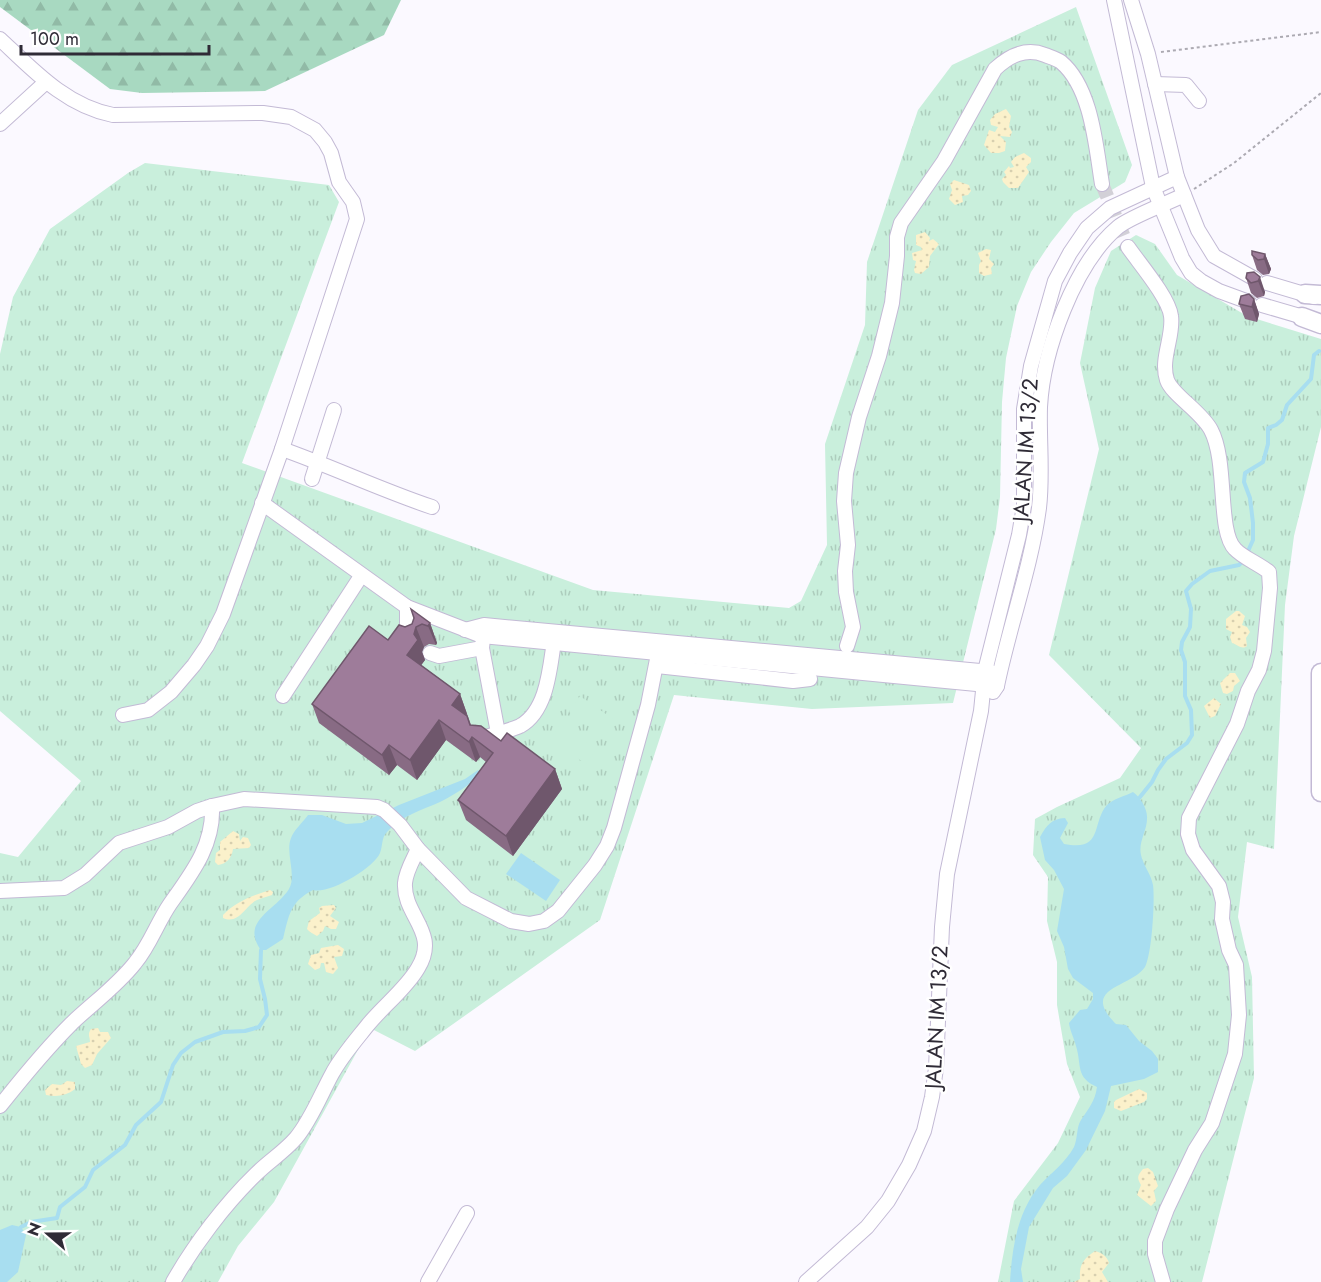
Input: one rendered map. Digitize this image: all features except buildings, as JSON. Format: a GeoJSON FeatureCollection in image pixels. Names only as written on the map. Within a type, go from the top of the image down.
{"type":"FeatureCollection","features":[{"type":"Feature","properties":{"kind":"main road"},"geometry":{"type":"LineString","coordinates":[[1302,317],[1321,323]]}},
{"type":"Feature","properties":{"kind":"main road"},"geometry":{"type":"LineString","coordinates":[[1321,673],[1321,792]]}},
{"type":"Feature","properties":{"kind":"street"},"geometry":{"type":"LineString","coordinates":[[1114,0],[1153,188],[1182,258],[1191,273],[1219,291],[1302,317]]}},
{"type":"Feature","properties":{"kind":"street"},"geometry":{"type":"LineString","coordinates":[[1131,0],[1148,54],[1177,177],[1198,230],[1214,256],[1261,281],[1316,296]]}},
{"type":"Feature","properties":{"kind":"street"},"geometry":{"type":"LineString","coordinates":[[0,39],[46,82],[96,112],[112,115],[263,113],[291,117],[315,130],[325,142],[331,153],[339,182],[353,202],[357,219],[282,449],[233,587],[207,646],[183,680],[162,700],[148,710],[123,715]]}},
{"type":"Feature","properties":{"kind":"street"},"geometry":{"type":"LineString","coordinates":[[847,646],[853,627],[846,592],[845,571],[848,545],[844,501],[846,473],[859,417],[879,356],[892,303],[897,237],[901,223],[944,161],[995,69],[1005,60],[1019,53],[1032,51],[1060,61],[1069,70],[1086,102],[1102,184]]}},
{"type":"Feature","properties":{"kind":"street"},"geometry":{"type":"LineString","coordinates":[[0,124],[46,82]]}},
{"type":"Feature","properties":{"kind":"street"},"geometry":{"type":"LineString","coordinates":[[1155,84],[1186,85],[1199,101]]}},
{"type":"Feature","properties":{"kind":"street","name":"JALAN IM 13/2"},"geometry":{"type":"LineString","coordinates":[[806,1282],[867,1227],[888,1201],[909,1165],[924,1131],[936,1068],[942,927],[947,874],[981,711],[983,678],[1019,535],[1024,506],[1024,409],[1034,356],[1055,281],[1070,253],[1088,228],[1110,208],[1177,177]]}},
{"type":"Feature","properties":{"kind":"street","name":"JALAN IM 13/2"},"geometry":{"type":"LineString","coordinates":[[981,711],[998,680],[1037,516],[1040,405],[1046,367],[1060,317],[1086,263],[1119,225],[1184,195]]}},
{"type":"Feature","properties":{"kind":"street"},"geometry":{"type":"LineString","coordinates":[[1128,247],[1165,301],[1171,316],[1165,369],[1167,380],[1173,390],[1201,414],[1216,441],[1222,471],[1227,537],[1235,550],[1269,572],[1270,588],[1264,651],[1259,670],[1248,691],[1237,724],[1189,818],[1188,834],[1193,850],[1219,886],[1223,902],[1222,919],[1229,950],[1236,965],[1239,1015],[1235,1054],[1212,1123],[1195,1150],[1167,1209],[1155,1241],[1155,1254],[1163,1282]]}},
{"type":"Feature","properties":{"kind":"street"},"geometry":{"type":"LineString","coordinates":[[312,479],[334,410]]}},
{"type":"Feature","properties":{"kind":"street"},"geometry":{"type":"LineString","coordinates":[[282,449],[392,494],[432,507]]}},
{"type":"Feature","properties":{"kind":"street"},"geometry":{"type":"LineString","coordinates":[[262,502],[361,576],[407,607],[483,637],[554,638],[998,680]]}},
{"type":"Feature","properties":{"kind":"street"},"geometry":{"type":"LineString","coordinates":[[283,696],[361,576]]}},
{"type":"Feature","properties":{"kind":"street"},"geometry":{"type":"LineString","coordinates":[[407,607],[407,627],[412,638]]}},
{"type":"Feature","properties":{"kind":"street"},"geometry":{"type":"LineString","coordinates":[[430,653],[439,656],[483,637]]}},
{"type":"Feature","properties":{"kind":"street"},"geometry":{"type":"LineString","coordinates":[[483,637],[498,733]]}},
{"type":"Feature","properties":{"kind":"street"},"geometry":{"type":"LineString","coordinates":[[483,738],[522,725],[539,704],[549,679],[554,638]]}},
{"type":"Feature","properties":{"kind":"street"},"geometry":{"type":"LineString","coordinates":[[629,645],[657,660],[793,681],[810,679]]}},
{"type":"Feature","properties":{"kind":"street"},"geometry":{"type":"LineString","coordinates":[[657,660],[731,655]]}},
{"type":"Feature","properties":{"kind":"street"},"geometry":{"type":"LineString","coordinates":[[0,891],[64,888],[85,875],[119,843],[168,828],[197,811],[212,806],[244,799],[356,805],[384,810],[466,898],[511,921],[529,924],[544,921],[558,911],[607,846],[621,806],[657,660]]}},
{"type":"Feature","properties":{"kind":"street"},"geometry":{"type":"LineString","coordinates":[[0,1106],[44,1053],[135,963],[156,932],[168,907],[198,866],[213,821],[212,806]]}},
{"type":"Feature","properties":{"kind":"street"},"geometry":{"type":"LineString","coordinates":[[173,1282],[185,1261],[256,1174],[299,1135],[334,1070],[367,1025],[418,969],[426,944],[424,933],[408,900],[405,885],[407,872],[418,849]]}},
{"type":"Feature","properties":{"kind":"street"},"geometry":{"type":"LineString","coordinates":[[429,1282],[466,1213]]}},
{"type":"Feature","properties":{"kind":"path"},"geometry":{"type":"LineString","coordinates":[[1148,54],[1321,32]]}},
{"type":"Feature","properties":{"kind":"path"},"geometry":{"type":"LineString","coordinates":[[1184,195],[1234,163],[1321,93]]}},
{"type":"Feature","properties":{"kind":"green space"},"geometry":{"type":"Polygon","coordinates":[[[0,0],[401,0],[384,35],[265,91],[142,93],[110,89],[0,7],[0,0]]]}},
{"type":"Feature","properties":{"kind":"green space"},"geometry":{"type":"Polygon","coordinates":[[[1076,7],[1132,165],[1125,182],[1074,213],[1031,272],[1017,306],[1006,358],[1002,402],[1000,497],[996,529],[953,703],[812,709],[674,695],[600,920],[415,1051],[370,1028],[274,1202],[238,1246],[218,1282],[0,1282],[0,853],[18,857],[81,781],[0,711],[0,354],[13,297],[50,229],[145,163],[329,185],[339,202],[242,463],[593,590],[789,608],[801,601],[827,545],[825,444],[865,325],[867,262],[918,110],[952,65],[1076,7]]]}},
{"type":"Feature","properties":{"kind":"green space"},"geometry":{"type":"Polygon","coordinates":[[[1136,235],[1155,244],[1177,275],[1247,316],[1321,339],[1321,427],[1294,536],[1285,605],[1274,849],[1247,842],[1238,917],[1252,977],[1254,1078],[1202,1282],[998,1282],[1014,1201],[1058,1143],[1080,1097],[1067,1064],[1057,1005],[1057,962],[1047,921],[1048,877],[1033,855],[1035,819],[1120,778],[1141,748],[1049,655],[1099,449],[1080,363],[1095,288],[1111,251],[1136,235]]]}},
{"type":"Feature","properties":{"kind":"green space"},"geometry":{"type":"Polygon","coordinates":[[[580,696],[616,721],[605,736],[569,712],[580,696]]]}},
{"type":"Feature","properties":{"kind":"green space"},"geometry":{"type":"Polygon","coordinates":[[[560,724],[596,749],[586,764],[550,740],[560,724]]]}},
{"type":"Feature","properties":{"kind":"sand"},"geometry":{"type":"Polygon","coordinates":[[[1006,109],[1011,116],[1009,127],[1012,132],[1010,137],[1000,136],[1006,142],[1005,151],[991,153],[984,145],[989,130],[995,132],[998,127],[991,125],[990,120],[995,114],[1006,109]]]}},
{"type":"Feature","properties":{"kind":"sand"},"geometry":{"type":"Polygon","coordinates":[[[1024,153],[1031,158],[1031,162],[1026,167],[1029,172],[1018,188],[1009,188],[1002,179],[1006,175],[1004,172],[1009,166],[1014,167],[1011,162],[1015,157],[1024,153]]]}},
{"type":"Feature","properties":{"kind":"sand"},"geometry":{"type":"Polygon","coordinates":[[[954,180],[969,185],[971,191],[968,195],[962,196],[963,202],[955,205],[949,199],[952,190],[950,184],[954,180]]]}},
{"type":"Feature","properties":{"kind":"sand"},"geometry":{"type":"Polygon","coordinates":[[[925,232],[930,238],[929,241],[933,239],[939,244],[930,256],[929,267],[921,274],[915,273],[916,261],[913,260],[912,253],[922,250],[916,245],[916,235],[925,232]]]}},
{"type":"Feature","properties":{"kind":"sand"},"geometry":{"type":"Polygon","coordinates":[[[986,249],[991,250],[989,259],[994,264],[991,268],[992,274],[984,276],[979,273],[981,261],[978,253],[986,249]]]}},
{"type":"Feature","properties":{"kind":"sand"},"geometry":{"type":"Polygon","coordinates":[[[1236,611],[1245,616],[1242,625],[1250,632],[1246,638],[1247,646],[1245,647],[1232,643],[1230,637],[1232,632],[1226,629],[1226,619],[1236,611]]]}},
{"type":"Feature","properties":{"kind":"sand"},"geometry":{"type":"Polygon","coordinates":[[[1230,673],[1235,673],[1240,681],[1234,686],[1233,691],[1227,694],[1223,693],[1220,683],[1230,673]]]}},
{"type":"Feature","properties":{"kind":"sand"},"geometry":{"type":"Polygon","coordinates":[[[1214,698],[1221,704],[1215,716],[1210,718],[1204,706],[1214,698]]]}},
{"type":"Feature","properties":{"kind":"sand"},"geometry":{"type":"Polygon","coordinates":[[[233,831],[239,834],[240,841],[243,837],[248,838],[251,845],[249,848],[233,849],[228,860],[218,865],[215,862],[216,853],[220,850],[220,842],[233,831]]]}},
{"type":"Feature","properties":{"kind":"sand"},"geometry":{"type":"Polygon","coordinates":[[[270,890],[273,892],[272,895],[257,900],[238,917],[223,918],[228,910],[239,903],[270,890]]]}},
{"type":"Feature","properties":{"kind":"sand"},"geometry":{"type":"Polygon","coordinates":[[[334,905],[336,908],[330,916],[339,922],[336,929],[325,926],[317,936],[307,929],[309,921],[320,913],[319,908],[334,905]]]}},
{"type":"Feature","properties":{"kind":"sand"},"geometry":{"type":"Polygon","coordinates":[[[338,945],[344,949],[342,956],[334,957],[338,968],[333,974],[326,972],[324,963],[321,963],[320,968],[315,970],[308,964],[311,955],[319,953],[321,948],[338,945]]]}},
{"type":"Feature","properties":{"kind":"sand"},"geometry":{"type":"Polygon","coordinates":[[[98,1028],[100,1032],[108,1032],[111,1038],[97,1054],[92,1065],[85,1068],[81,1064],[76,1046],[90,1042],[91,1029],[98,1028]]]}},
{"type":"Feature","properties":{"kind":"sand"},"geometry":{"type":"Polygon","coordinates":[[[67,1081],[75,1082],[75,1089],[61,1095],[46,1095],[45,1090],[52,1084],[61,1085],[67,1081]]]}},
{"type":"Feature","properties":{"kind":"sand"},"geometry":{"type":"Polygon","coordinates":[[[1139,1089],[1147,1093],[1147,1099],[1144,1102],[1121,1111],[1114,1108],[1116,1100],[1139,1089]]]}},
{"type":"Feature","properties":{"kind":"sand"},"geometry":{"type":"Polygon","coordinates":[[[1148,1168],[1153,1172],[1158,1186],[1154,1191],[1156,1201],[1151,1206],[1137,1195],[1141,1185],[1139,1175],[1143,1169],[1148,1168]]]}},
{"type":"Feature","properties":{"kind":"sand"},"geometry":{"type":"Polygon","coordinates":[[[1095,1251],[1104,1255],[1109,1263],[1102,1272],[1108,1282],[1074,1282],[1080,1279],[1083,1263],[1095,1251]]]}},
{"type":"Feature","properties":{"kind":"water"},"geometry":{"type":"Polygon","coordinates":[[[478,770],[482,774],[462,789],[393,826],[384,837],[376,859],[360,873],[329,888],[313,890],[299,899],[289,916],[283,939],[266,950],[261,950],[256,940],[257,924],[289,889],[292,877],[289,850],[291,838],[308,815],[322,815],[346,824],[362,823],[399,805],[465,779],[478,770]]]}},
{"type":"Feature","properties":{"kind":"water"},"geometry":{"type":"Polygon","coordinates":[[[1133,792],[1143,804],[1147,815],[1140,850],[1151,877],[1154,892],[1151,939],[1145,967],[1105,995],[1103,1002],[1106,1012],[1116,1024],[1126,1025],[1139,1041],[1152,1051],[1158,1059],[1158,1072],[1144,1079],[1111,1086],[1105,1111],[1086,1150],[1067,1176],[1053,1188],[1029,1227],[1021,1269],[1023,1282],[1010,1282],[1014,1244],[1026,1207],[1040,1185],[1063,1162],[1074,1147],[1079,1123],[1093,1100],[1097,1087],[1082,1075],[1069,1023],[1080,1010],[1087,1009],[1093,999],[1093,993],[1073,978],[1068,969],[1064,947],[1057,931],[1064,889],[1054,870],[1045,860],[1040,837],[1050,823],[1065,818],[1068,823],[1060,838],[1064,844],[1085,844],[1091,840],[1107,805],[1133,792]]]}},
{"type":"Feature","properties":{"kind":"water"},"geometry":{"type":"Polygon","coordinates":[[[521,853],[560,880],[546,901],[506,874],[521,853]]]}},
{"type":"Feature","properties":{"kind":"water"},"geometry":{"type":"Polygon","coordinates":[[[12,1225],[21,1227],[26,1235],[18,1272],[7,1282],[0,1282],[0,1230],[12,1225]]]}},
{"type":"Feature","properties":{"kind":"waterway"},"geometry":{"type":"LineString","coordinates":[[1140,797],[1166,759],[1187,743],[1192,735],[1191,710],[1185,696],[1185,662],[1181,650],[1182,642],[1190,627],[1191,609],[1186,591],[1210,571],[1239,565],[1244,560],[1253,540],[1250,498],[1244,482],[1245,473],[1263,462],[1268,444],[1268,428],[1282,420],[1287,405],[1311,379],[1314,355],[1319,351]]}},
{"type":"Feature","properties":{"kind":"waterway"},"geometry":{"type":"LineString","coordinates":[[21,1227],[31,1222],[57,1218],[60,1207],[85,1187],[93,1170],[125,1145],[136,1125],[161,1102],[173,1065],[181,1053],[195,1042],[223,1032],[245,1031],[259,1027],[267,1015],[260,979],[261,950]]}},
{"type":"Feature","properties":{"kind":"tunnel"},"geometry":{"type":"LineString","coordinates":[[1102,184],[1128,247]]}}]}
